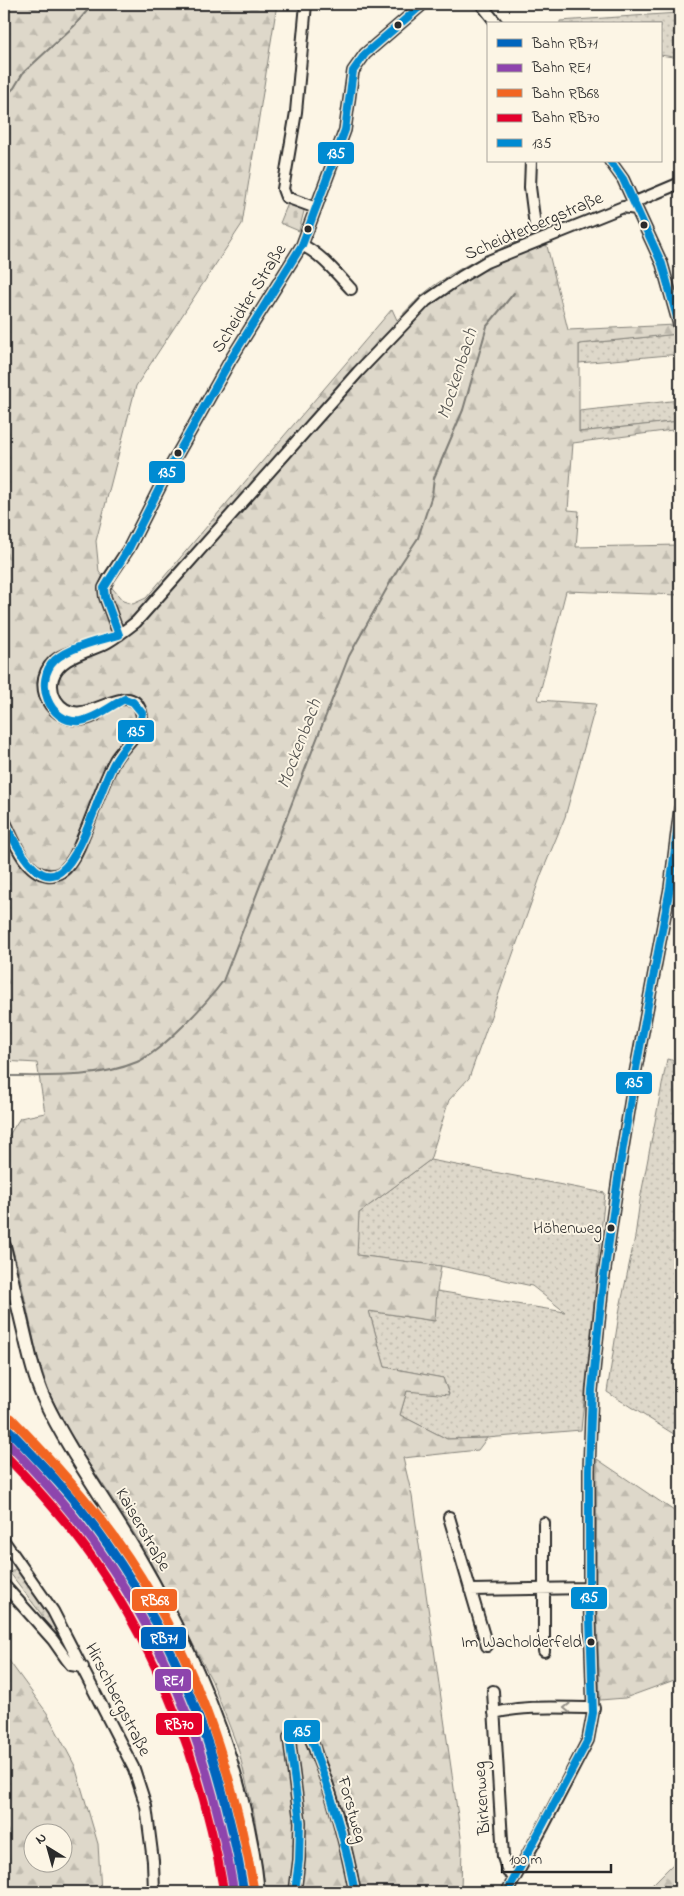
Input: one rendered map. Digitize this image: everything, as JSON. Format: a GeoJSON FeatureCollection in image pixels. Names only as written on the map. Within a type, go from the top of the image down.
{"type":"FeatureCollection","features":[{"type":"Feature","properties":{"kind":"main road","name":"Kaiserstraße"},"geometry":{"type":"LineString","coordinates":[[4,1246],[32,1363],[43,1397],[68,1444],[108,1505],[157,1591],[203,1686],[220,1729],[239,1789],[251,1844],[258,1892]]}},
{"type":"Feature","properties":{"kind":"street"},"geometry":{"type":"LineString","coordinates":[[306,4],[296,112],[283,189],[286,197],[316,208]]}},
{"type":"Feature","properties":{"kind":"street","name":"Scheidter Straße"},"geometry":{"type":"LineString","coordinates":[[119,635],[105,597],[104,588],[129,548],[168,471],[231,359],[302,245],[345,130],[351,76],[356,64],[423,4]]}},
{"type":"Feature","properties":{"kind":"street"},"geometry":{"type":"LineString","coordinates":[[481,4],[495,22]]}},
{"type":"Feature","properties":{"kind":"street"},"geometry":{"type":"LineString","coordinates":[[531,162],[530,187],[536,226]]}},
{"type":"Feature","properties":{"kind":"street"},"geometry":{"type":"LineString","coordinates":[[611,162],[623,179],[662,264],[680,328]]}},
{"type":"Feature","properties":{"kind":"street","name":"Scheidterbergstraße"},"geometry":{"type":"LineString","coordinates":[[4,820],[23,857],[30,866],[44,875],[57,874],[65,869],[79,846],[112,765],[141,722],[142,713],[133,702],[125,699],[116,699],[90,712],[77,713],[65,709],[55,698],[52,685],[53,677],[59,666],[119,635],[136,622],[358,372],[426,301],[486,262],[623,207],[635,206],[680,183]]}},
{"type":"Feature","properties":{"kind":"street","name":"Scheidter Straße"},"geometry":{"type":"LineString","coordinates":[[302,245],[315,251],[351,289]]}},
{"type":"Feature","properties":{"kind":"street"},"geometry":{"type":"LineString","coordinates":[[507,1892],[544,1826],[588,1740],[594,1708],[589,1588],[589,1470],[592,1390],[603,1283],[635,1074],[670,888],[680,809]]}},
{"type":"Feature","properties":{"kind":"street"},"geometry":{"type":"LineString","coordinates":[[449,1517],[487,1646]]}},
{"type":"Feature","properties":{"kind":"street"},"geometry":{"type":"LineString","coordinates":[[544,1523],[544,1651]]}},
{"type":"Feature","properties":{"kind":"street","name":"Hirschbergstraße"},"geometry":{"type":"LineString","coordinates":[[4,1541],[53,1611],[134,1769],[146,1806],[154,1861],[154,1892]]}},
{"type":"Feature","properties":{"kind":"street"},"geometry":{"type":"LineString","coordinates":[[4,1585],[53,1640],[66,1660],[71,1665],[83,1667]]}},
{"type":"Feature","properties":{"kind":"street"},"geometry":{"type":"LineString","coordinates":[[470,1590],[589,1588]]}},
{"type":"Feature","properties":{"kind":"street","name":"Birkenweg"},"geometry":{"type":"LineString","coordinates":[[493,1691],[503,1857],[508,1872],[515,1877]]}},
{"type":"Feature","properties":{"kind":"street"},"geometry":{"type":"LineString","coordinates":[[494,1713],[540,1707],[594,1708]]}},
{"type":"Feature","properties":{"kind":"street","name":"Forstweg"},"geometry":{"type":"LineString","coordinates":[[296,1892],[300,1822],[289,1737],[294,1732],[301,1730],[310,1738],[324,1774],[345,1842],[355,1892]]}},
{"type":"Feature","properties":{"kind":"green space"},"geometry":{"type":"Polygon","coordinates":[[[4,4],[277,4],[242,224],[136,386],[96,541],[99,572],[123,601],[133,604],[146,598],[392,309],[397,320],[434,286],[479,258],[543,230],[568,330],[676,325],[678,334],[579,344],[579,432],[680,421],[680,429],[573,443],[568,510],[579,511],[576,547],[680,545],[680,595],[566,591],[538,700],[596,704],[565,817],[541,875],[469,1078],[449,1100],[430,1160],[359,1213],[357,1255],[441,1266],[435,1321],[369,1311],[385,1367],[443,1378],[449,1395],[407,1391],[400,1415],[447,1439],[487,1438],[478,1450],[403,1458],[412,1496],[462,1844],[461,1892],[266,1892],[254,1814],[238,1748],[212,1681],[144,1549],[73,1440],[49,1393],[37,1354],[18,1268],[4,1219],[4,1143],[20,1118],[45,1113],[37,1063],[4,1061],[4,4]]]}},
{"type":"Feature","properties":{"kind":"green space"},"geometry":{"type":"Polygon","coordinates":[[[678,13],[680,58],[662,55],[662,22],[560,21],[678,13]]]}},
{"type":"Feature","properties":{"kind":"green space"},"geometry":{"type":"Polygon","coordinates":[[[289,201],[305,207],[299,231],[280,223],[289,201]]]}},
{"type":"Feature","properties":{"kind":"green space"},"geometry":{"type":"Polygon","coordinates":[[[678,334],[680,354],[579,363],[579,344],[678,334]]]}},
{"type":"Feature","properties":{"kind":"green space"},"geometry":{"type":"Polygon","coordinates":[[[680,400],[680,421],[579,432],[579,411],[680,400]]]}},
{"type":"Feature","properties":{"kind":"green space"},"geometry":{"type":"Polygon","coordinates":[[[667,1059],[680,1062],[680,1438],[607,1392],[620,1308],[635,1237],[640,1200],[667,1059]]]}},
{"type":"Feature","properties":{"kind":"green space"},"geometry":{"type":"Polygon","coordinates":[[[430,1160],[605,1193],[581,1430],[487,1438],[447,1439],[400,1415],[407,1391],[449,1394],[443,1378],[385,1367],[369,1311],[434,1321],[437,1291],[565,1312],[532,1286],[441,1266],[356,1255],[359,1213],[430,1160]]]}},
{"type":"Feature","properties":{"kind":"green space"},"geometry":{"type":"Polygon","coordinates":[[[597,1459],[680,1515],[680,1673],[677,1679],[625,1698],[600,1700],[596,1587],[597,1459]]]}},
{"type":"Feature","properties":{"kind":"green space"},"geometry":{"type":"Polygon","coordinates":[[[16,1568],[54,1621],[73,1660],[42,1621],[42,1615],[10,1573],[16,1568]]]}},
{"type":"Feature","properties":{"kind":"green space"},"geometry":{"type":"Polygon","coordinates":[[[4,1654],[47,1713],[75,1766],[98,1844],[101,1892],[4,1892],[4,1654]]]}},
{"type":"Feature","properties":{"kind":"green space"},"geometry":{"type":"Polygon","coordinates":[[[680,1857],[680,1892],[645,1892],[680,1857]]]}},
{"type":"Feature","properties":{"kind":"waterway"},"geometry":{"type":"LineString","coordinates":[[4,97],[14,88],[23,73],[74,26],[93,4]]}},
{"type":"Feature","properties":{"kind":"waterway","name":"Mockenbach"},"geometry":{"type":"LineString","coordinates":[[4,1076],[88,1074],[137,1062],[147,1057],[171,1038],[206,1002],[223,981],[349,656],[400,565],[418,538],[432,495],[434,478],[463,410],[487,326],[514,293]]}},
{"type":"Feature","properties":{"kind":"waterway"},"geometry":{"type":"LineString","coordinates":[[4,1457],[24,1469],[59,1499],[82,1529],[143,1626],[169,1679],[187,1722],[204,1773],[223,1849],[231,1892]]}},
{"type":"Feature","properties":{"kind":"rail line","name":"RB68"},"geometry":{"type":"LineString","coordinates":[[11,1418],[91,1506],[142,1578],[166,1620],[187,1662],[205,1706],[220,1751],[234,1796],[254,1890]]}},
{"type":"Feature","properties":{"kind":"rail line","name":"RB71"},"geometry":{"type":"LineString","coordinates":[[4,1425],[59,1483],[84,1513],[135,1585],[158,1626],[178,1668],[212,1754],[235,1845],[244,1892]]}},
{"type":"Feature","properties":{"kind":"rail line","name":"RE1"},"geometry":{"type":"LineString","coordinates":[[4,1439],[54,1493],[89,1536],[126,1590],[149,1630],[187,1714],[202,1757],[225,1846],[234,1892]]}},
{"type":"Feature","properties":{"kind":"rail line","name":"RB70"},"geometry":{"type":"LineString","coordinates":[[4,1454],[50,1504],[82,1543],[117,1596],[140,1636],[177,1717],[192,1760],[215,1847],[224,1892]]}},
{"type":"Feature","properties":{"kind":"transit line","name":"135"},"geometry":{"type":"LineString","coordinates":[[119,635],[105,597],[104,588],[129,548],[168,471],[231,359],[302,245],[345,130],[353,71],[365,54],[423,4]]}},
{"type":"Feature","properties":{"kind":"transit line","name":"135"},"geometry":{"type":"LineString","coordinates":[[611,162],[623,179],[662,264],[680,328]]}},
{"type":"Feature","properties":{"kind":"transit line","name":"135"},"geometry":{"type":"LineString","coordinates":[[4,820],[24,856],[41,873],[56,874],[69,863],[81,843],[111,769],[138,728],[142,713],[133,702],[125,699],[92,718],[80,721],[69,720],[60,716],[53,709],[45,689],[45,679],[48,669],[61,655],[86,644],[119,635]]}},
{"type":"Feature","properties":{"kind":"transit line","name":"135"},"geometry":{"type":"LineString","coordinates":[[507,1892],[588,1740],[593,1713],[589,1588],[589,1470],[592,1390],[603,1283],[620,1165],[670,888],[680,809]]}},
{"type":"Feature","properties":{"kind":"transit line","name":"135"},"geometry":{"type":"LineString","coordinates":[[295,1892],[299,1860],[300,1822],[289,1737],[299,1731],[308,1735],[313,1744],[339,1824],[355,1892]]}},
{"type":"Feature","properties":{"kind":"place","name":"Höhenweg"},"geometry":{"type":"Point","coordinates":[611,1228]}},
{"type":"Feature","properties":{"kind":"place","name":"Im Wacholderfeld"},"geometry":{"type":"Point","coordinates":[591,1642]}}]}
